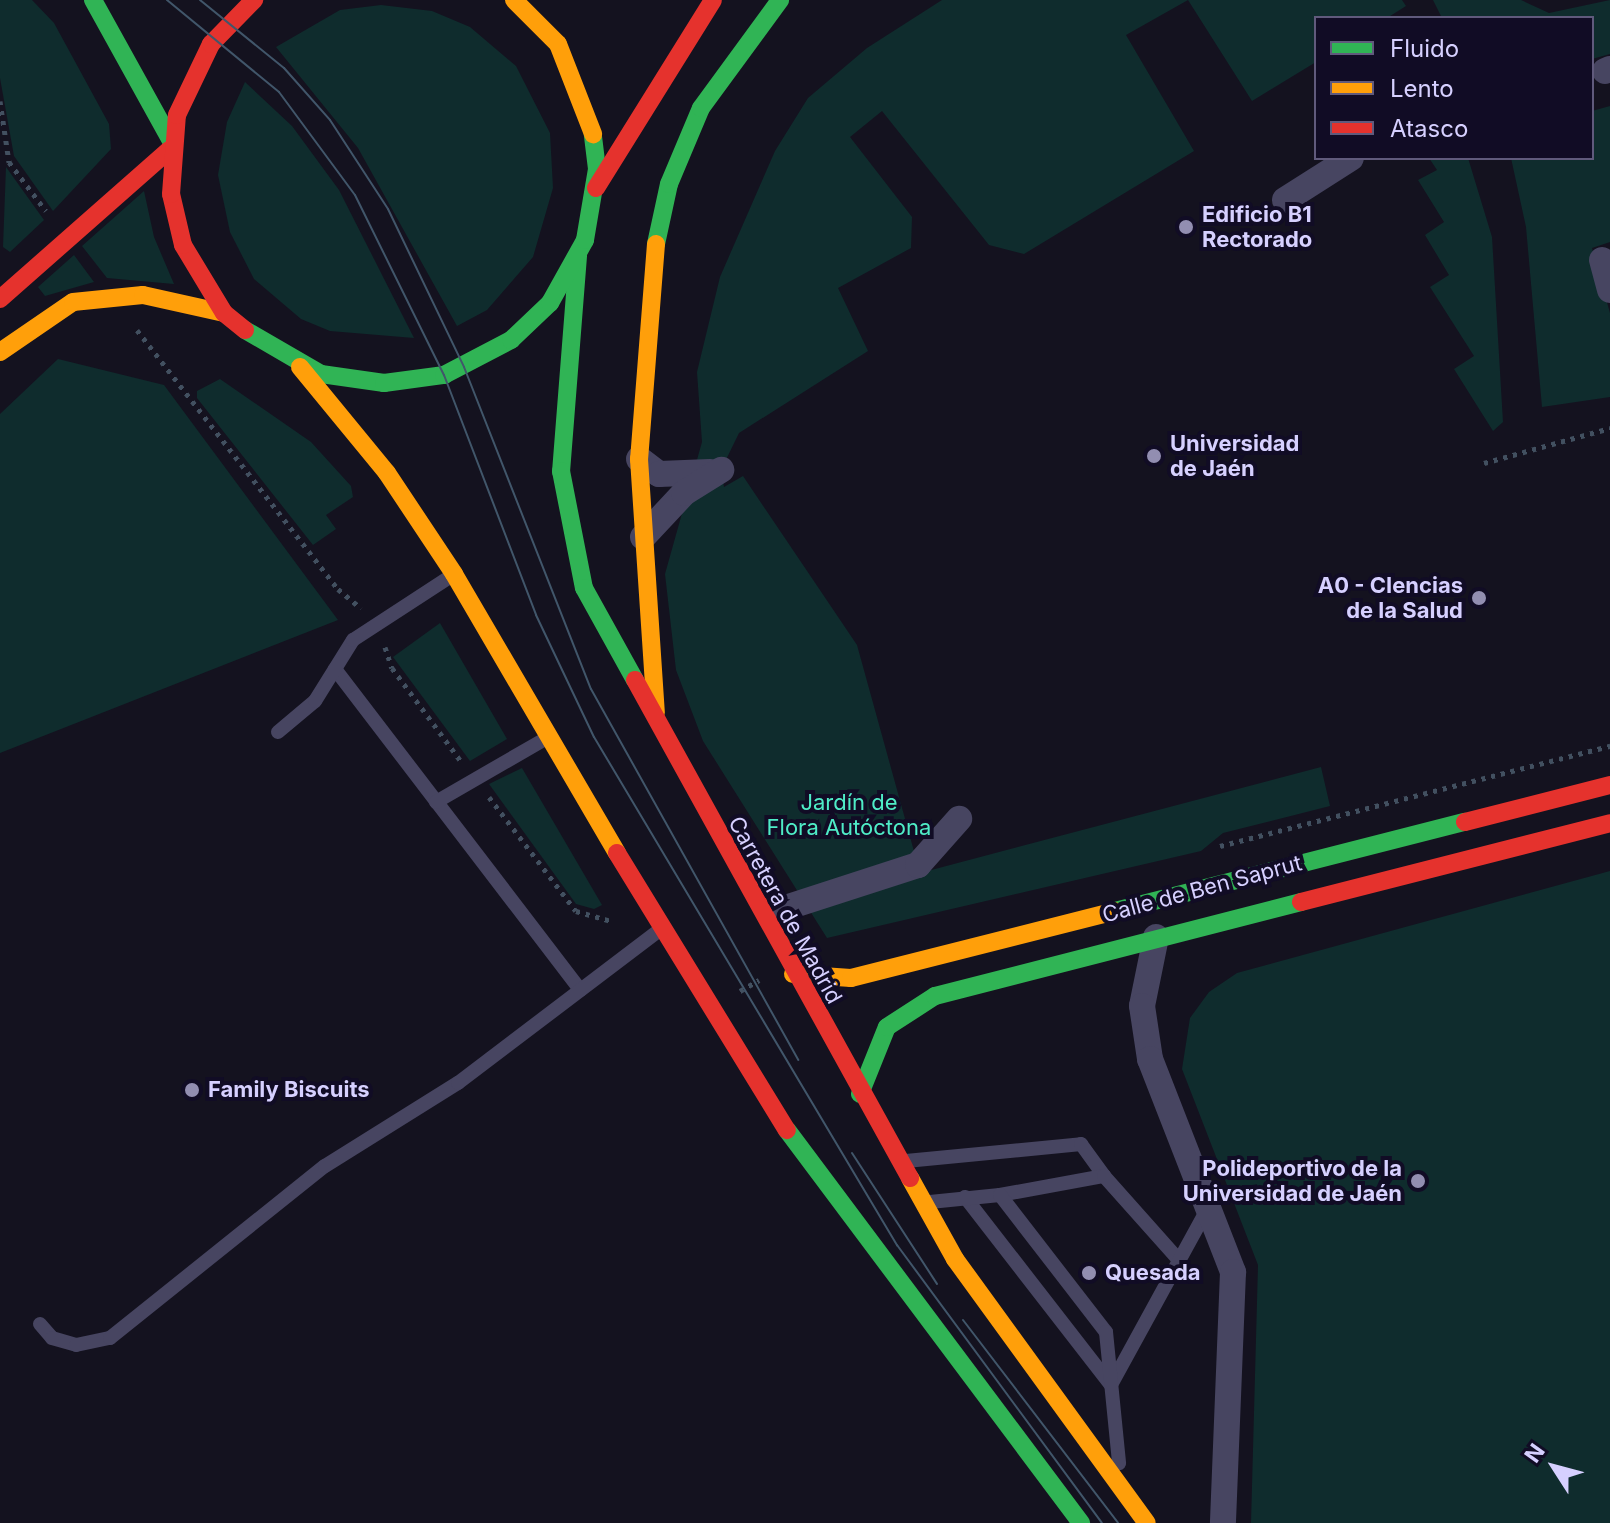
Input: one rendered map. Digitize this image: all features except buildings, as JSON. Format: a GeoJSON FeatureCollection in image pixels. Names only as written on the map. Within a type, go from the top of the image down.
{"type":"FeatureCollection","features":[{"type":"Feature","properties":{"kind":"main road"},"geometry":{"type":"LineString","coordinates":[[93,0],[170,146],[183,245],[224,313]]}},
{"type":"Feature","properties":{"kind":"main road"},"geometry":{"type":"LineString","coordinates":[[0,299],[65,236],[170,146],[196,67],[254,0]]}},
{"type":"Feature","properties":{"kind":"main road"},"geometry":{"type":"LineString","coordinates":[[300,367],[384,383],[455,371],[532,323],[578,256],[596,188],[594,131],[580,86],[558,44],[514,0]]}},
{"type":"Feature","properties":{"kind":"main road"},"geometry":{"type":"LineString","coordinates":[[596,188],[713,0]]}},
{"type":"Feature","properties":{"kind":"main road"},"geometry":{"type":"LineString","coordinates":[[660,736],[647,656],[639,459],[643,331],[669,184],[701,108],[780,0]]}},
{"type":"Feature","properties":{"kind":"main road","name":"Carretera de Madrid"},"geometry":{"type":"LineString","coordinates":[[578,256],[561,411],[572,551],[609,643],[860,1094],[981,1301],[1147,1523]]}},
{"type":"Feature","properties":{"kind":"main road"},"geometry":{"type":"LineString","coordinates":[[0,352],[46,316],[112,296],[143,295],[224,313],[300,367],[387,473],[454,574],[708,1010],[835,1204],[1081,1523]]}},
{"type":"Feature","properties":{"kind":"main road","name":"Calle de Ben Saprut"},"geometry":{"type":"LineString","coordinates":[[790,968],[851,978],[1610,785]]}},
{"type":"Feature","properties":{"kind":"main road","name":"Calle de Ben Saprut"},"geometry":{"type":"LineString","coordinates":[[860,1094],[883,1033],[906,1009],[1156,937],[1610,823]]}},
{"type":"Feature","properties":{"kind":"street"},"geometry":{"type":"LineString","coordinates":[[1285,200],[1348,160]]}},
{"type":"Feature","properties":{"kind":"street"},"geometry":{"type":"LineString","coordinates":[[1602,260],[1610,290]]}},
{"type":"Feature","properties":{"kind":"street"},"geometry":{"type":"LineString","coordinates":[[639,459],[659,474],[721,470],[684,493],[643,537]]}},
{"type":"Feature","properties":{"kind":"street"},"geometry":{"type":"LineString","coordinates":[[785,908],[918,865],[959,819]]}},
{"type":"Feature","properties":{"kind":"street","name":"Calle de Ben Saprut"},"geometry":{"type":"LineString","coordinates":[[1156,937],[1142,1006],[1150,1059],[1233,1272],[1223,1523]]}},
{"type":"Feature","properties":{"kind":"lane"},"geometry":{"type":"LineString","coordinates":[[278,732],[315,701],[353,640],[454,574]]}},
{"type":"Feature","properties":{"kind":"lane"},"geometry":{"type":"LineString","coordinates":[[335,669],[580,990]]}},
{"type":"Feature","properties":{"kind":"lane"},"geometry":{"type":"LineString","coordinates":[[436,802],[548,737]]}},
{"type":"Feature","properties":{"kind":"lane"},"geometry":{"type":"LineString","coordinates":[[40,1324],[52,1338],[76,1345],[110,1338],[325,1166],[458,1083],[660,929]]}},
{"type":"Feature","properties":{"kind":"lane"},"geometry":{"type":"LineString","coordinates":[[899,1161],[1081,1144],[1104,1176],[1178,1259]]}},
{"type":"Feature","properties":{"kind":"lane"},"geometry":{"type":"LineString","coordinates":[[923,1203],[1000,1195],[1104,1176]]}},
{"type":"Feature","properties":{"kind":"lane"},"geometry":{"type":"LineString","coordinates":[[1000,1195],[1106,1332],[1122,1491]]}},
{"type":"Feature","properties":{"kind":"lane"},"geometry":{"type":"LineString","coordinates":[[965,1197],[1111,1385]]}},
{"type":"Feature","properties":{"kind":"lane"},"geometry":{"type":"LineString","coordinates":[[1111,1385],[1209,1206]]}},
{"type":"Feature","properties":{"kind":"path"},"geometry":{"type":"LineString","coordinates":[[0,101],[9,162],[65,236]]}},
{"type":"Feature","properties":{"kind":"path"},"geometry":{"type":"LineString","coordinates":[[112,296],[338,589],[357,603]]}},
{"type":"Feature","properties":{"kind":"path"},"geometry":{"type":"LineString","coordinates":[[1484,463],[1610,428]]}},
{"type":"Feature","properties":{"kind":"path"},"geometry":{"type":"LineString","coordinates":[[708,1010],[790,968]]}},
{"type":"Feature","properties":{"kind":"green space"},"geometry":{"type":"Polygon","coordinates":[[[0,0],[32,0],[54,23],[109,124],[111,149],[53,211],[14,156],[0,78],[0,0]]]}},
{"type":"Feature","properties":{"kind":"green space","name":"Jardín de Flora Autóctona"},"geometry":{"type":"Polygon","coordinates":[[[942,0],[1188,0],[1126,35],[1194,151],[1024,254],[989,245],[882,111],[850,137],[912,217],[911,248],[838,288],[868,351],[739,433],[721,470],[724,487],[743,476],[857,645],[920,873],[1321,767],[1330,806],[1223,833],[1201,851],[827,938],[703,741],[676,670],[665,574],[702,442],[697,372],[720,277],[775,151],[808,98],[867,48],[942,0]]]}},
{"type":"Feature","properties":{"kind":"green space"},"geometry":{"type":"Polygon","coordinates":[[[1188,0],[1402,0],[1406,6],[1390,16],[1314,16],[1314,63],[1252,101],[1188,0]]]}},
{"type":"Feature","properties":{"kind":"green space"},"geometry":{"type":"Polygon","coordinates":[[[1433,0],[1521,0],[1549,13],[1610,0],[1610,54],[1594,58],[1594,16],[1441,16],[1433,0]]]}},
{"type":"Feature","properties":{"kind":"green space"},"geometry":{"type":"Polygon","coordinates":[[[381,5],[432,11],[470,27],[516,66],[550,133],[553,188],[533,257],[487,310],[457,326],[358,148],[276,47],[340,10],[381,5]]]}},
{"type":"Feature","properties":{"kind":"green space"},"geometry":{"type":"Polygon","coordinates":[[[245,82],[292,126],[339,190],[414,338],[330,331],[301,319],[254,279],[230,232],[218,175],[227,122],[245,82]]]}},
{"type":"Feature","properties":{"kind":"green space"},"geometry":{"type":"Polygon","coordinates":[[[1610,106],[1610,242],[1592,248],[1610,313],[1610,397],[1542,407],[1526,227],[1511,160],[1594,160],[1594,110],[1610,106]]]}},
{"type":"Feature","properties":{"kind":"green space"},"geometry":{"type":"Polygon","coordinates":[[[1430,160],[1469,160],[1492,237],[1503,422],[1493,431],[1454,369],[1474,356],[1430,287],[1449,275],[1425,235],[1444,222],[1418,180],[1437,170],[1430,160]]]}},
{"type":"Feature","properties":{"kind":"green space"},"geometry":{"type":"Polygon","coordinates":[[[6,167],[44,220],[10,252],[3,247],[6,167]]]}},
{"type":"Feature","properties":{"kind":"green space"},"geometry":{"type":"Polygon","coordinates":[[[144,191],[154,237],[174,284],[107,278],[82,246],[144,191]]]}},
{"type":"Feature","properties":{"kind":"green space"},"geometry":{"type":"Polygon","coordinates":[[[74,255],[94,282],[45,296],[38,287],[74,255]]]}},
{"type":"Feature","properties":{"kind":"green space"},"geometry":{"type":"Polygon","coordinates":[[[58,359],[164,385],[338,620],[0,753],[0,414],[58,359]]]}},
{"type":"Feature","properties":{"kind":"green space"},"geometry":{"type":"Polygon","coordinates":[[[220,379],[311,442],[351,486],[353,497],[326,515],[336,529],[313,545],[197,398],[197,391],[220,379]]]}},
{"type":"Feature","properties":{"kind":"green space"},"geometry":{"type":"Polygon","coordinates":[[[440,623],[507,739],[470,761],[393,657],[440,623]]]}},
{"type":"Feature","properties":{"kind":"green space"},"geometry":{"type":"Polygon","coordinates":[[[522,768],[602,905],[594,909],[576,904],[489,784],[522,768]]]}},
{"type":"Feature","properties":{"kind":"green space","name":"Polideportivo de la Universidad de Jaén"},"geometry":{"type":"Polygon","coordinates":[[[1610,871],[1610,1523],[1251,1523],[1258,1265],[1182,1069],[1190,1018],[1209,992],[1237,973],[1610,871]]]}},
{"type":"Feature","properties":{"kind":"tram line"},"geometry":{"type":"LineString","coordinates":[[167,0],[279,92],[355,195],[444,375],[536,615],[594,737],[897,1245],[1102,1523]]}},
{"type":"Feature","properties":{"kind":"tram line"},"geometry":{"type":"LineString","coordinates":[[200,0],[284,68],[330,120],[388,209],[464,367],[591,689],[798,1060]]}},
{"type":"Feature","properties":{"kind":"tram line"},"geometry":{"type":"LineString","coordinates":[[852,1153],[937,1284]]}},
{"type":"Feature","properties":{"kind":"tram line"},"geometry":{"type":"LineString","coordinates":[[963,1320],[1118,1523]]}},
{"type":"Feature","properties":{"kind":"traffic: fast"},"geometry":{"type":"LineString","coordinates":[[93,0],[171,141]]}},
{"type":"Feature","properties":{"kind":"traffic: fast"},"geometry":{"type":"LineString","coordinates":[[656,244],[669,184],[701,108],[780,0]]}},
{"type":"Feature","properties":{"kind":"traffic: fast"},"geometry":{"type":"LineString","coordinates":[[245,330],[321,374],[384,383],[444,375],[511,340],[550,303],[585,240],[597,169],[593,134]]}},
{"type":"Feature","properties":{"kind":"traffic: fast"},"geometry":{"type":"LineString","coordinates":[[578,256],[561,471],[584,588],[635,680]]}},
{"type":"Feature","properties":{"kind":"traffic: fast"},"geometry":{"type":"LineString","coordinates":[[1115,911],[1465,822]]}},
{"type":"Feature","properties":{"kind":"traffic: fast"},"geometry":{"type":"LineString","coordinates":[[860,1094],[887,1027],[935,996],[1301,902]]}},
{"type":"Feature","properties":{"kind":"traffic: fast"},"geometry":{"type":"LineString","coordinates":[[787,1130],[1081,1523]]}},
{"type":"Feature","properties":{"kind":"traffic: slow"},"geometry":{"type":"LineString","coordinates":[[514,0],[558,44],[593,134]]}},
{"type":"Feature","properties":{"kind":"traffic: slow"},"geometry":{"type":"LineString","coordinates":[[656,244],[639,459],[656,712]]}},
{"type":"Feature","properties":{"kind":"traffic: slow"},"geometry":{"type":"LineString","coordinates":[[0,352],[73,302],[143,295],[224,313]]}},
{"type":"Feature","properties":{"kind":"traffic: slow"},"geometry":{"type":"LineString","coordinates":[[300,367],[387,473],[454,574],[617,853]]}},
{"type":"Feature","properties":{"kind":"traffic: slow"},"geometry":{"type":"LineString","coordinates":[[793,974],[851,978],[1115,911]]}},
{"type":"Feature","properties":{"kind":"traffic: slow"},"geometry":{"type":"LineString","coordinates":[[910,1178],[955,1259],[1147,1523]]}},
{"type":"Feature","properties":{"kind":"traffic: jam"},"geometry":{"type":"LineString","coordinates":[[245,330],[224,313],[183,245],[171,194],[177,115],[211,44],[254,0]]}},
{"type":"Feature","properties":{"kind":"traffic: jam"},"geometry":{"type":"LineString","coordinates":[[596,188],[713,0]]}},
{"type":"Feature","properties":{"kind":"traffic: jam"},"geometry":{"type":"LineString","coordinates":[[0,299],[169,150]]}},
{"type":"Feature","properties":{"kind":"traffic: jam"},"geometry":{"type":"LineString","coordinates":[[635,680],[910,1178]]}},
{"type":"Feature","properties":{"kind":"traffic: jam"},"geometry":{"type":"LineString","coordinates":[[1465,822],[1610,785]]}},
{"type":"Feature","properties":{"kind":"traffic: jam"},"geometry":{"type":"LineString","coordinates":[[1301,902],[1610,823]]}},
{"type":"Feature","properties":{"kind":"traffic: jam"},"geometry":{"type":"LineString","coordinates":[[617,853],[787,1130]]}},
{"type":"Feature","properties":{"kind":"place","name":"Edificio B1 Rectorado"},"geometry":{"type":"Point","coordinates":[1186,227]}},
{"type":"Feature","properties":{"kind":"place","name":"Universidad de Jaén"},"geometry":{"type":"Point","coordinates":[1154,456]}},
{"type":"Feature","properties":{"kind":"place","name":"A0 - CIencias de la Salud"},"geometry":{"type":"Point","coordinates":[1479,598]}},
{"type":"Feature","properties":{"kind":"place","name":"Family Biscuits"},"geometry":{"type":"Point","coordinates":[192,1090]}},
{"type":"Feature","properties":{"kind":"place","name":"Polideportivo de la Universidad de Jaén"},"geometry":{"type":"Point","coordinates":[1418,1181]}},
{"type":"Feature","properties":{"kind":"place","name":"Quesada"},"geometry":{"type":"Point","coordinates":[1089,1273]}}]}
